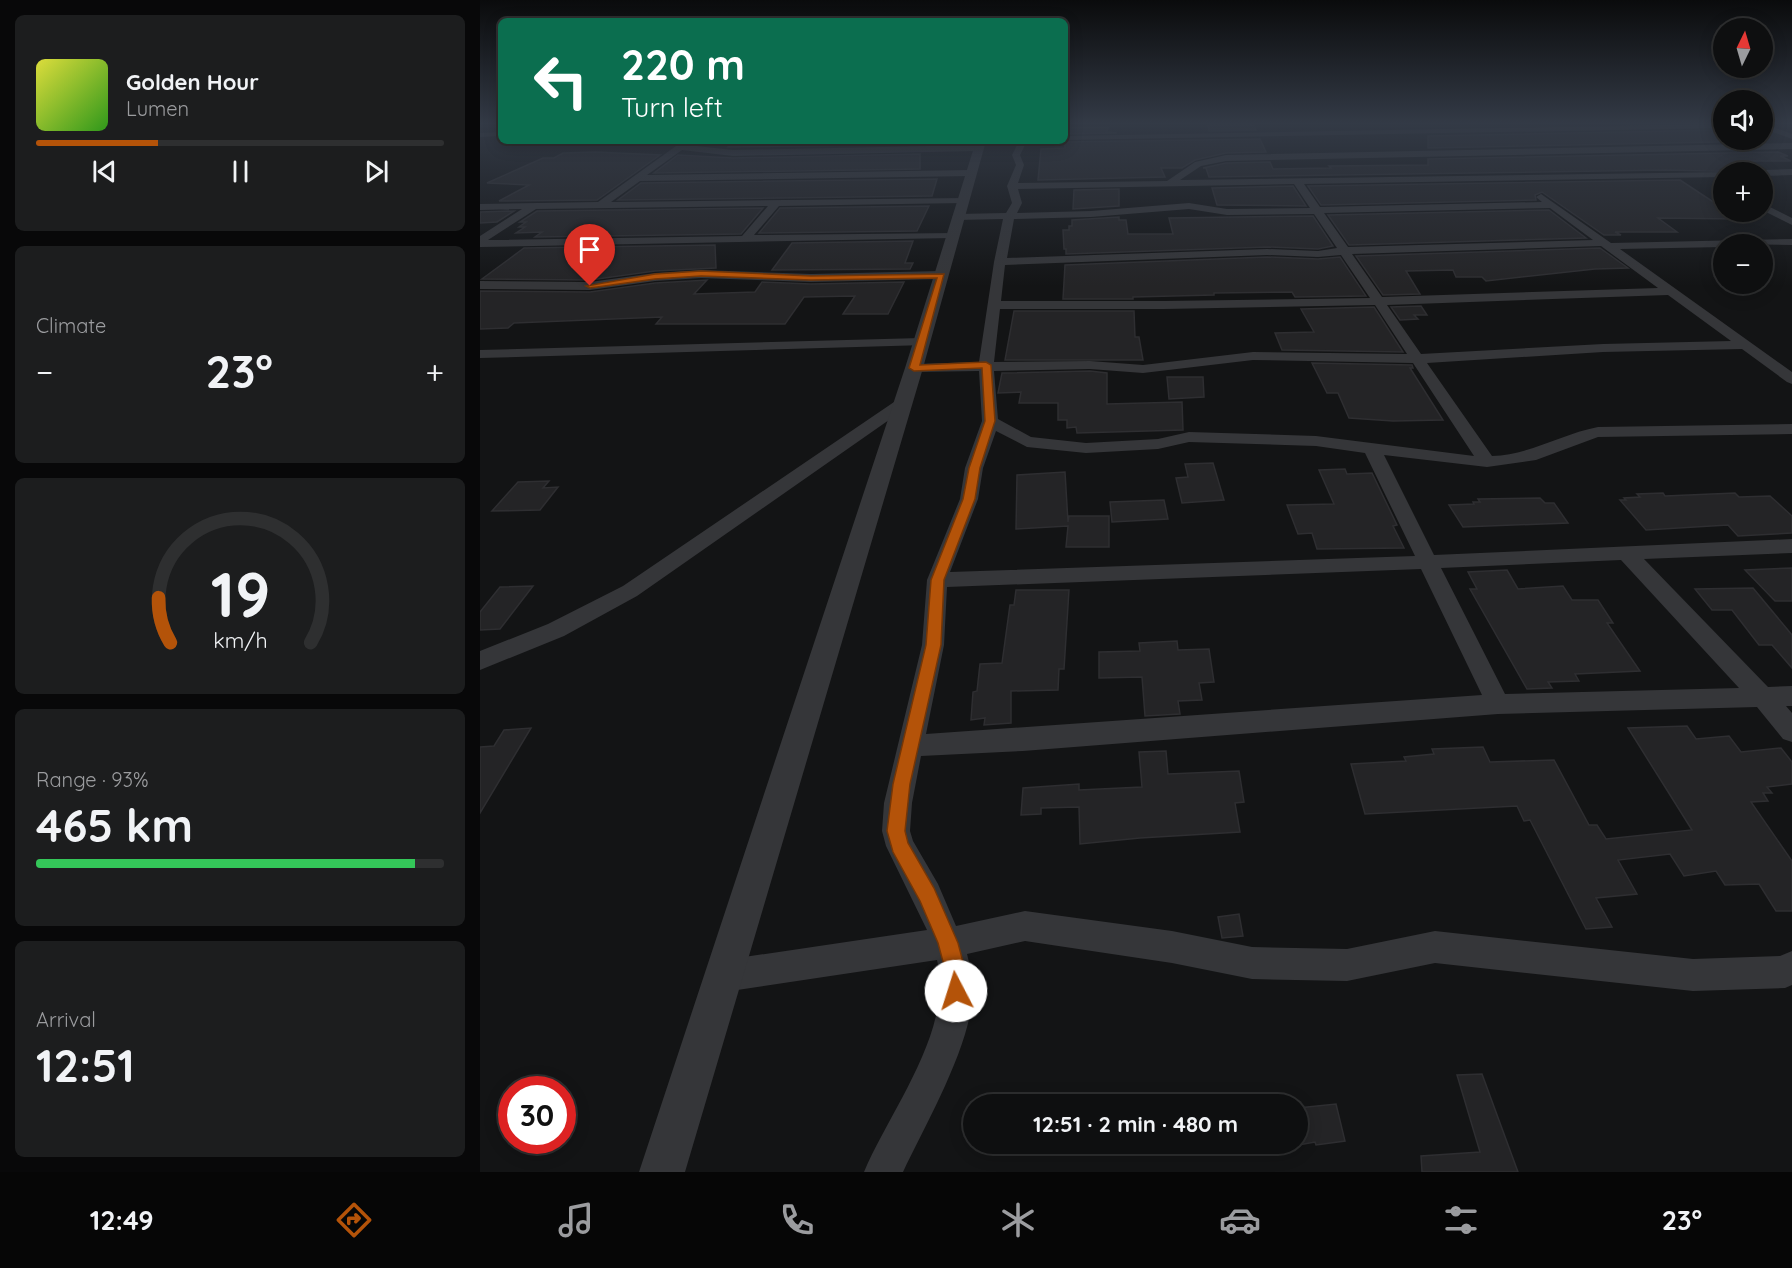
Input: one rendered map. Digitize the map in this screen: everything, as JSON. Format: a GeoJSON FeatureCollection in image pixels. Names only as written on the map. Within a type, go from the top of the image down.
{"type":"FeatureCollection","features":[{"type":"Feature","properties":{"kind":"street"},"geometry":{"type":"LineString","coordinates":[[599,206],[639,177],[656,177]]}},
{"type":"Feature","properties":{"kind":"street"},"geometry":{"type":"LineString","coordinates":[[695,205],[725,177]]}},
{"type":"Feature","properties":{"kind":"street"},"geometry":{"type":"LineString","coordinates":[[662,1172],[903,404],[970,177]]}},
{"type":"Feature","properties":{"kind":"street"},"geometry":{"type":"LineString","coordinates":[[883,1172],[933,1070],[955,1009],[956,973],[948,943],[927,895],[900,846],[896,831],[898,803],[933,645],[937,580],[969,499],[974,468],[990,421],[986,365],[996,305],[1000,262],[1009,217],[1017,203],[1012,186],[1016,177]]}},
{"type":"Feature","properties":{"kind":"street"},"geometry":{"type":"LineString","coordinates":[[1170,183],[1179,177]]}},
{"type":"Feature","properties":{"kind":"street"},"geometry":{"type":"LineString","coordinates":[[1515,177],[1792,379]]}},
{"type":"Feature","properties":{"kind":"street"},"geometry":{"type":"LineString","coordinates":[[1012,186],[1536,177]]}},
{"type":"Feature","properties":{"kind":"street"},"geometry":{"type":"LineString","coordinates":[[1297,181],[1343,251],[1381,302],[1487,462]]}},
{"type":"Feature","properties":{"kind":"street"},"geometry":{"type":"LineString","coordinates":[[480,207],[776,203],[957,217],[1009,217],[1091,214],[1189,206],[1238,212],[1551,205]]}},
{"type":"Feature","properties":{"kind":"street"},"geometry":{"type":"LineString","coordinates":[[745,239],[776,203]]}},
{"type":"Feature","properties":{"kind":"street"},"geometry":{"type":"LineString","coordinates":[[480,243],[534,207]]}},
{"type":"Feature","properties":{"kind":"street"},"geometry":{"type":"LineString","coordinates":[[1773,212],[1792,222]]}},
{"type":"Feature","properties":{"kind":"street"},"geometry":{"type":"LineString","coordinates":[[480,243],[745,239],[957,217]]}},
{"type":"Feature","properties":{"kind":"street"},"geometry":{"type":"LineString","coordinates":[[1000,262],[1268,252],[1318,254],[1343,251],[1604,244],[1792,242]]}},
{"type":"Feature","properties":{"kind":"street"},"geometry":{"type":"LineString","coordinates":[[480,256],[498,244]]}},
{"type":"Feature","properties":{"kind":"street"},"geometry":{"type":"LineString","coordinates":[[480,285],[590,286],[655,277],[701,274],[811,278],[941,275]]}},
{"type":"Feature","properties":{"kind":"street"},"geometry":{"type":"LineString","coordinates":[[996,305],[1148,307],[1381,302],[1671,291]]}},
{"type":"Feature","properties":{"kind":"street"},"geometry":{"type":"LineString","coordinates":[[480,354],[918,355],[986,365],[1062,368],[1090,365],[1120,369],[1181,365],[1253,356],[1416,358],[1569,349],[1744,345]]}},
{"type":"Feature","properties":{"kind":"street"},"geometry":{"type":"LineString","coordinates":[[480,661],[556,630],[630,591],[903,404]]}},
{"type":"Feature","properties":{"kind":"street"},"geometry":{"type":"LineString","coordinates":[[990,421],[1027,442],[1086,448],[1158,444],[1189,437],[1316,441],[1464,461],[1487,462],[1531,456],[1580,434],[1598,432],[1784,430],[1792,445]]}},
{"type":"Feature","properties":{"kind":"street"},"geometry":{"type":"LineString","coordinates":[[1372,449],[1426,563],[1498,704]]}},
{"type":"Feature","properties":{"kind":"street"},"geometry":{"type":"LineString","coordinates":[[937,580],[1426,563],[1792,546]]}},
{"type":"Feature","properties":{"kind":"street"},"geometry":{"type":"LineString","coordinates":[[1626,553],[1792,730]]}},
{"type":"Feature","properties":{"kind":"street"},"geometry":{"type":"LineString","coordinates":[[910,746],[1023,740],[1498,704],[1792,696]]}},
{"type":"Feature","properties":{"kind":"street"},"geometry":{"type":"LineString","coordinates":[[724,976],[948,943],[1025,926],[1172,947],[1252,963],[1347,965],[1435,947],[1693,975],[1785,972],[1792,967]]}},
{"type":"Feature","properties":{"kind":"building"},"geometry":{"type":"Polygon","coordinates":[[[501,177],[630,177],[597,200],[499,201],[529,185],[487,183],[501,177]]]}},
{"type":"Feature","properties":{"kind":"building"},"geometry":{"type":"Polygon","coordinates":[[[1038,177],[1165,177],[1038,180],[1038,177]]]}},
{"type":"Feature","properties":{"kind":"building"},"geometry":{"type":"Polygon","coordinates":[[[937,179],[932,196],[618,200],[641,183],[937,179]]]}},
{"type":"Feature","properties":{"kind":"building"},"geometry":{"type":"Polygon","coordinates":[[[1680,180],[1713,202],[1713,219],[1658,218],[1677,232],[1615,232],[1621,235],[1604,235],[1542,192],[1535,195],[1536,200],[1321,205],[1308,186],[1680,180]]]}},
{"type":"Feature","properties":{"kind":"building"},"geometry":{"type":"Polygon","coordinates":[[[1293,186],[1306,206],[1217,205],[1212,188],[1293,186]]]}},
{"type":"Feature","properties":{"kind":"building"},"geometry":{"type":"Polygon","coordinates":[[[1119,189],[1119,206],[1073,209],[1074,190],[1119,189]]]}},
{"type":"Feature","properties":{"kind":"building"},"geometry":{"type":"Polygon","coordinates":[[[929,206],[917,231],[759,233],[780,208],[929,206]]]}},
{"type":"Feature","properties":{"kind":"building"},"geometry":{"type":"Polygon","coordinates":[[[763,208],[741,234],[535,237],[542,232],[516,233],[525,227],[519,227],[526,222],[520,222],[537,211],[763,208]]]}},
{"type":"Feature","properties":{"kind":"building"},"geometry":{"type":"Polygon","coordinates":[[[1549,210],[1586,238],[1349,245],[1328,215],[1549,210]]]}},
{"type":"Feature","properties":{"kind":"building"},"geometry":{"type":"Polygon","coordinates":[[[514,211],[497,222],[480,223],[480,212],[514,211]]]}},
{"type":"Feature","properties":{"kind":"building"},"geometry":{"type":"Polygon","coordinates":[[[1313,216],[1333,246],[1318,249],[1267,247],[1066,254],[1066,249],[1064,249],[1063,230],[1069,230],[1072,220],[1119,217],[1119,220],[1126,220],[1128,234],[1173,234],[1169,218],[1313,216]]]}},
{"type":"Feature","properties":{"kind":"building"},"geometry":{"type":"Polygon","coordinates":[[[913,241],[905,263],[913,263],[910,269],[772,270],[792,243],[913,241]]]}},
{"type":"Feature","properties":{"kind":"building"},"geometry":{"type":"Polygon","coordinates":[[[715,245],[716,268],[655,271],[590,280],[482,279],[524,248],[715,245]]]}},
{"type":"Feature","properties":{"kind":"building"},"geometry":{"type":"Polygon","coordinates":[[[1600,248],[1628,268],[1595,269],[1486,281],[1482,277],[1456,277],[1453,270],[1406,271],[1420,294],[1383,295],[1356,256],[1600,248]]]}},
{"type":"Feature","properties":{"kind":"building"},"geometry":{"type":"Polygon","coordinates":[[[1267,257],[1318,259],[1340,257],[1366,296],[1295,297],[1292,292],[1214,293],[1214,295],[1133,297],[1133,299],[1063,299],[1065,265],[1267,257]]]}},
{"type":"Feature","properties":{"kind":"building"},"geometry":{"type":"Polygon","coordinates":[[[707,280],[694,294],[755,292],[762,282],[811,284],[904,282],[888,314],[843,314],[855,296],[804,297],[785,324],[656,324],[662,317],[514,323],[508,328],[480,329],[480,291],[590,292],[655,283],[707,280]]]}},
{"type":"Feature","properties":{"kind":"building"},"geometry":{"type":"Polygon","coordinates":[[[1421,306],[1427,315],[1414,315],[1418,319],[1400,320],[1391,307],[1421,306]]]}},
{"type":"Feature","properties":{"kind":"building"},"geometry":{"type":"Polygon","coordinates":[[[1374,307],[1403,352],[1282,350],[1275,333],[1314,332],[1301,309],[1374,307]]]}},
{"type":"Feature","properties":{"kind":"building"},"geometry":{"type":"Polygon","coordinates":[[[1014,311],[1134,311],[1135,337],[1139,337],[1143,360],[1005,360],[1014,311]]]}},
{"type":"Feature","properties":{"kind":"building"},"geometry":{"type":"Polygon","coordinates":[[[1312,363],[1412,365],[1413,368],[1410,368],[1443,420],[1393,421],[1349,418],[1338,393],[1327,393],[1312,363]]]}},
{"type":"Feature","properties":{"kind":"building"},"geometry":{"type":"Polygon","coordinates":[[[1090,371],[1107,373],[1107,404],[1182,402],[1183,430],[1077,433],[1076,427],[1067,428],[1067,420],[1058,420],[1058,403],[1019,403],[1021,392],[998,393],[1002,373],[1090,371]]]}},
{"type":"Feature","properties":{"kind":"building"},"geometry":{"type":"Polygon","coordinates":[[[1167,377],[1203,377],[1204,397],[1169,399],[1167,377]]]}},
{"type":"Feature","properties":{"kind":"building"},"geometry":{"type":"Polygon","coordinates":[[[1213,463],[1224,500],[1182,503],[1176,478],[1188,477],[1185,464],[1213,463]]]}},
{"type":"Feature","properties":{"kind":"building"},"geometry":{"type":"Polygon","coordinates":[[[1345,469],[1347,474],[1372,473],[1397,525],[1393,526],[1404,548],[1317,549],[1312,533],[1298,534],[1287,505],[1334,504],[1319,470],[1345,469]]]}},
{"type":"Feature","properties":{"kind":"building"},"geometry":{"type":"Polygon","coordinates":[[[1065,472],[1068,522],[1069,516],[1109,516],[1109,547],[1066,547],[1068,526],[1016,529],[1017,475],[1065,472]]]}},
{"type":"Feature","properties":{"kind":"building"},"geometry":{"type":"Polygon","coordinates":[[[549,481],[543,488],[558,487],[540,510],[492,511],[518,482],[549,481]]]}},
{"type":"Feature","properties":{"kind":"building"},"geometry":{"type":"Polygon","coordinates":[[[1663,493],[1665,496],[1735,493],[1739,497],[1770,496],[1792,516],[1792,533],[1738,536],[1728,525],[1646,530],[1620,500],[1640,497],[1637,494],[1663,493]]]}},
{"type":"Feature","properties":{"kind":"building"},"geometry":{"type":"Polygon","coordinates":[[[1540,498],[1545,503],[1554,503],[1568,523],[1463,527],[1449,505],[1474,504],[1473,502],[1480,502],[1478,499],[1540,498]]]}},
{"type":"Feature","properties":{"kind":"building"},"geometry":{"type":"Polygon","coordinates":[[[1164,500],[1168,519],[1112,522],[1110,502],[1164,500]]]}},
{"type":"Feature","properties":{"kind":"building"},"geometry":{"type":"Polygon","coordinates":[[[1792,568],[1792,601],[1775,601],[1745,570],[1792,568]]]}},
{"type":"Feature","properties":{"kind":"building"},"geometry":{"type":"Polygon","coordinates":[[[1507,570],[1518,589],[1563,586],[1572,600],[1598,600],[1613,623],[1607,623],[1640,671],[1575,674],[1579,681],[1548,682],[1552,688],[1527,689],[1470,589],[1477,589],[1468,572],[1507,570]]]}},
{"type":"Feature","properties":{"kind":"building"},"geometry":{"type":"Polygon","coordinates":[[[533,586],[500,629],[480,630],[480,612],[500,587],[533,586]]]}},
{"type":"Feature","properties":{"kind":"building"},"geometry":{"type":"Polygon","coordinates":[[[1753,588],[1792,635],[1792,668],[1772,645],[1759,645],[1732,610],[1712,610],[1695,589],[1753,588]]]}},
{"type":"Feature","properties":{"kind":"building"},"geometry":{"type":"Polygon","coordinates":[[[1016,590],[1069,590],[1064,669],[1059,669],[1058,690],[1011,691],[1011,723],[984,725],[985,718],[971,720],[973,692],[977,691],[980,664],[1002,663],[1010,605],[1014,605],[1016,590]]]}},
{"type":"Feature","properties":{"kind":"building"},"geometry":{"type":"Polygon","coordinates":[[[1177,641],[1178,650],[1209,649],[1214,682],[1199,683],[1202,700],[1178,701],[1180,714],[1145,716],[1142,677],[1099,678],[1099,652],[1140,651],[1139,643],[1177,641]]]}},
{"type":"Feature","properties":{"kind":"building"},"geometry":{"type":"Polygon","coordinates":[[[1687,726],[1696,739],[1729,736],[1741,752],[1781,748],[1792,762],[1792,784],[1767,787],[1772,793],[1763,793],[1768,801],[1751,802],[1792,861],[1792,911],[1776,911],[1759,884],[1725,885],[1716,871],[1684,876],[1670,854],[1618,860],[1637,894],[1596,898],[1612,927],[1586,929],[1530,820],[1524,821],[1517,806],[1365,814],[1351,764],[1406,761],[1404,757],[1434,754],[1432,749],[1483,747],[1490,762],[1554,760],[1589,825],[1597,825],[1606,839],[1692,830],[1628,728],[1687,726]]]}},
{"type":"Feature","properties":{"kind":"building"},"geometry":{"type":"Polygon","coordinates":[[[531,728],[480,813],[480,747],[494,746],[504,730],[531,728]]]}},
{"type":"Feature","properties":{"kind":"building"},"geometry":{"type":"Polygon","coordinates":[[[1166,751],[1168,774],[1239,771],[1244,802],[1235,803],[1240,832],[1080,844],[1079,807],[1041,808],[1041,814],[1021,815],[1023,788],[1079,784],[1079,790],[1142,787],[1139,752],[1166,751]]]}},
{"type":"Feature","properties":{"kind":"building"},"geometry":{"type":"Polygon","coordinates":[[[1239,914],[1243,936],[1222,938],[1218,917],[1239,914]]]}},
{"type":"Feature","properties":{"kind":"building"},"geometry":{"type":"Polygon","coordinates":[[[1482,1074],[1518,1172],[1422,1172],[1421,1156],[1480,1152],[1457,1075],[1482,1074]]]}},
{"type":"Feature","properties":{"kind":"building"},"geometry":{"type":"Polygon","coordinates":[[[1336,1104],[1345,1141],[1316,1145],[1315,1142],[1308,1143],[1308,1107],[1336,1104]]]}},
{"type":"Feature","properties":{"kind":"route"},"geometry":{"type":"LineString","coordinates":[[590,286],[678,274],[811,278],[941,275],[914,368],[986,365],[990,421],[974,468],[969,499],[937,580],[933,645],[898,803],[896,831],[900,846],[927,895],[948,943],[956,973],[956,991]]}}]}
